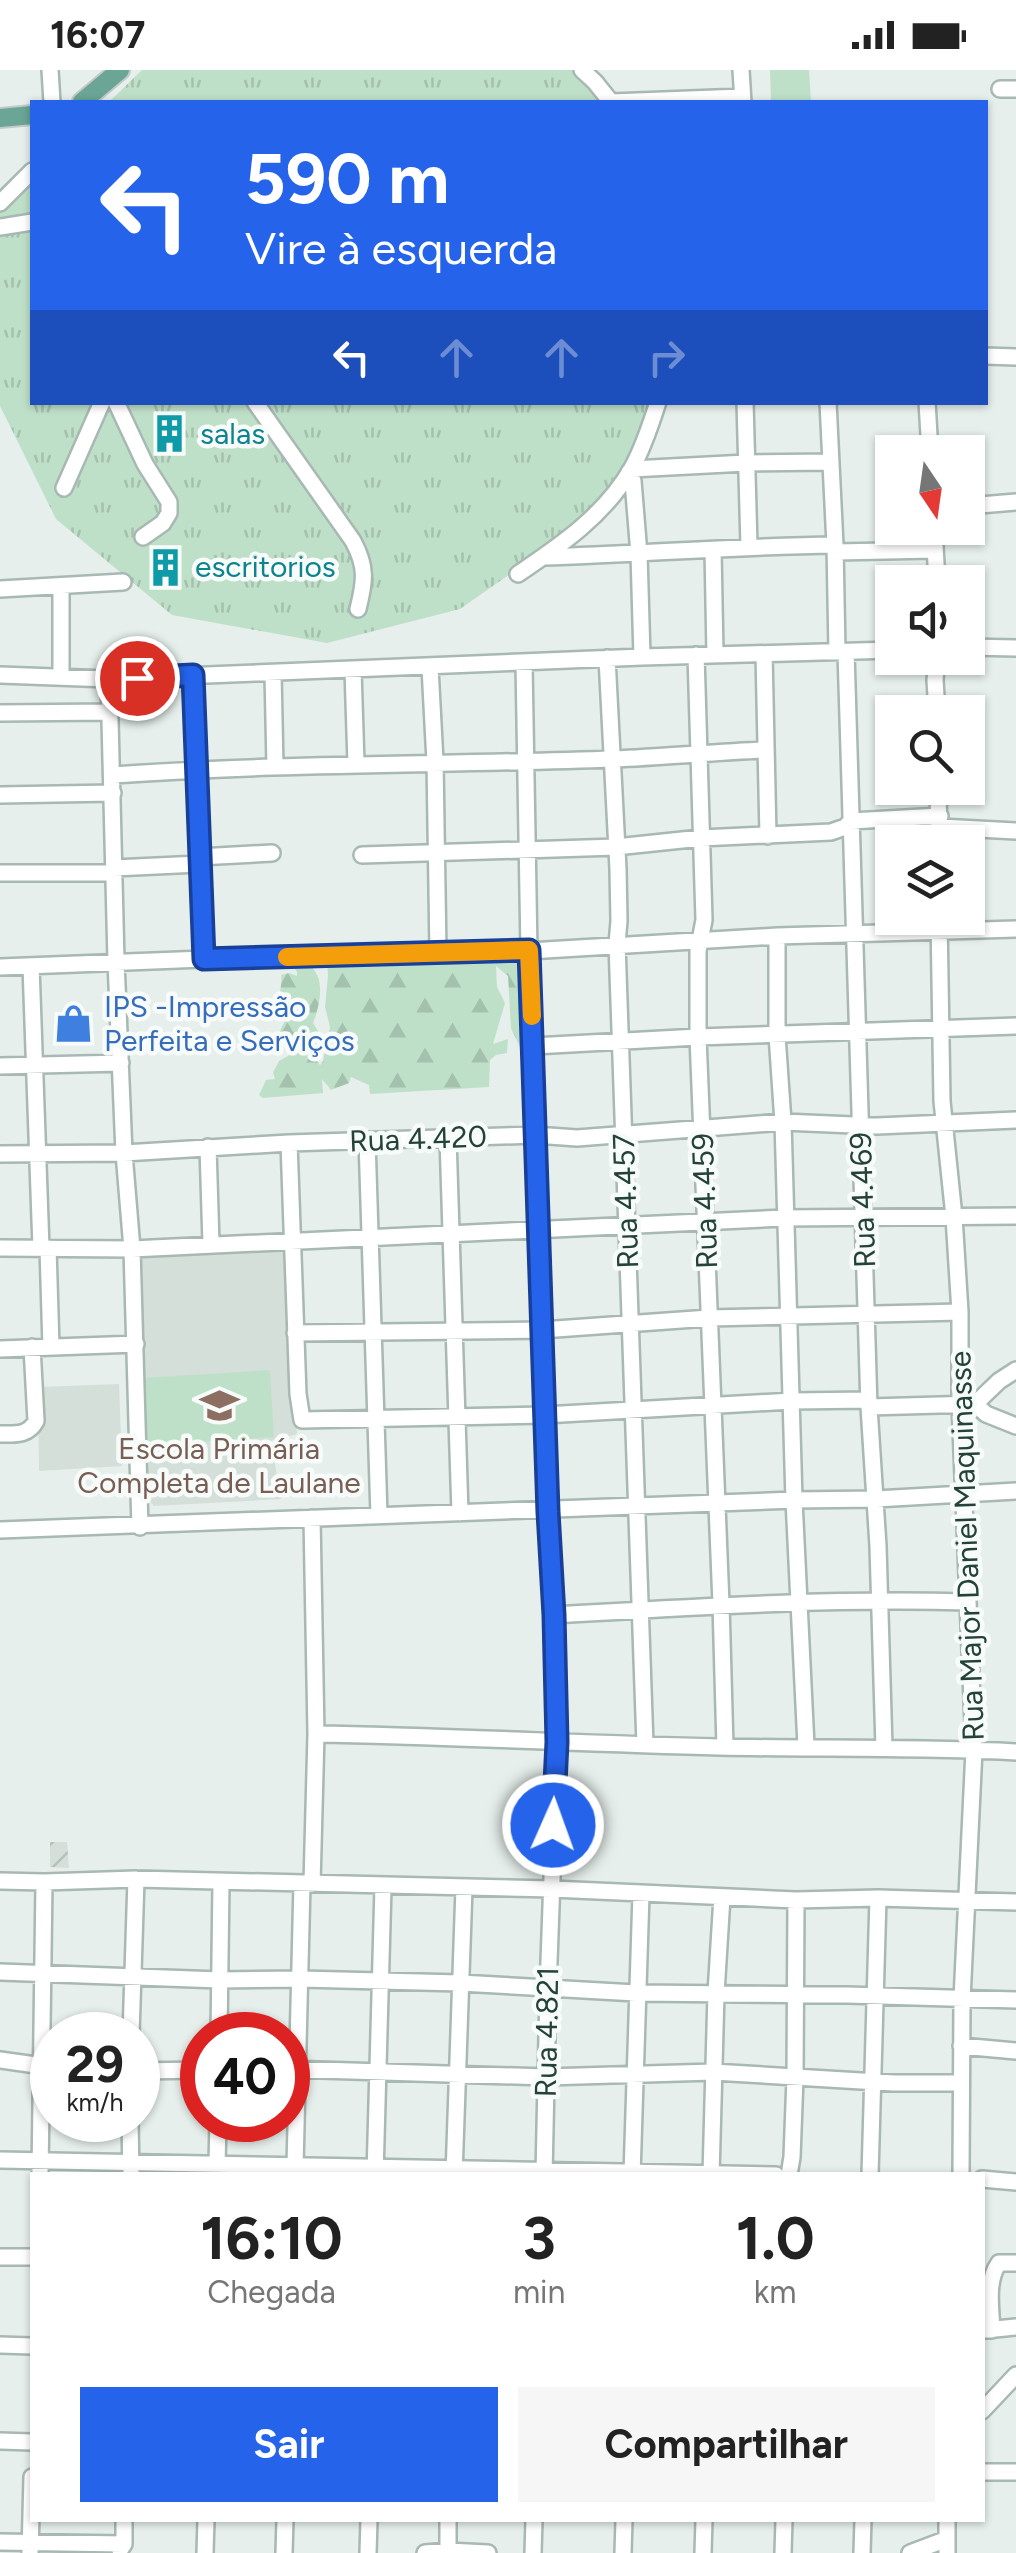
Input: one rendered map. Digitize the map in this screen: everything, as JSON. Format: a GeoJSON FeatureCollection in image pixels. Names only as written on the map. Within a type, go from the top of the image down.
{"type":"FeatureCollection","features":[{"type":"Feature","properties":{"kind":"main road"},"geometry":{"type":"LineString","coordinates":[[85,100],[120,70]]}},
{"type":"Feature","properties":{"kind":"main road"},"geometry":{"type":"LineString","coordinates":[[0,118],[30,115]]}},
{"type":"Feature","properties":{"kind":"street"},"geometry":{"type":"LineString","coordinates":[[50,70],[52,100]]}},
{"type":"Feature","properties":{"kind":"street"},"geometry":{"type":"LineString","coordinates":[[582,70],[609,100]]}},
{"type":"Feature","properties":{"kind":"street"},"geometry":{"type":"LineString","coordinates":[[741,70],[743,100]]}},
{"type":"Feature","properties":{"kind":"street"},"geometry":{"type":"LineString","coordinates":[[0,202],[30,173]]}},
{"type":"Feature","properties":{"kind":"street"},"geometry":{"type":"LineString","coordinates":[[0,227],[30,222]]}},
{"type":"Feature","properties":{"kind":"street"},"geometry":{"type":"LineString","coordinates":[[988,356],[1016,357]]}},
{"type":"Feature","properties":{"kind":"street"},"geometry":{"type":"LineString","coordinates":[[64,488],[101,405]]}},
{"type":"Feature","properties":{"kind":"street"},"geometry":{"type":"LineString","coordinates":[[117,405],[145,464],[170,502],[170,513],[163,523],[143,537]]}},
{"type":"Feature","properties":{"kind":"street"},"geometry":{"type":"LineString","coordinates":[[258,405],[364,560],[364,586],[358,608]]}},
{"type":"Feature","properties":{"kind":"street"},"geometry":{"type":"LineString","coordinates":[[518,574],[596,516],[630,471],[657,405]]}},
{"type":"Feature","properties":{"kind":"street"},"geometry":{"type":"LineString","coordinates":[[745,405],[749,546]]}},
{"type":"Feature","properties":{"kind":"street","name":"Rua 4.469"},"geometry":{"type":"LineString","coordinates":[[828,405],[856,935],[869,1404],[884,1748]]}},
{"type":"Feature","properties":{"kind":"street"},"geometry":{"type":"LineString","coordinates":[[926,405],[929,435]]}},
{"type":"Feature","properties":{"kind":"street"},"geometry":{"type":"LineString","coordinates":[[630,471],[831,462]]}},
{"type":"Feature","properties":{"kind":"street"},"geometry":{"type":"LineString","coordinates":[[630,471],[639,554],[642,657]]}},
{"type":"Feature","properties":{"kind":"street"},"geometry":{"type":"LineString","coordinates":[[985,505],[1016,502]]}},
{"type":"Feature","properties":{"kind":"street"},"geometry":{"type":"LineString","coordinates":[[935,545],[936,565]]}},
{"type":"Feature","properties":{"kind":"street"},"geometry":{"type":"LineString","coordinates":[[544,557],[749,546],[935,550]]}},
{"type":"Feature","properties":{"kind":"street"},"geometry":{"type":"LineString","coordinates":[[713,550],[715,655]]}},
{"type":"Feature","properties":{"kind":"street"},"geometry":{"type":"LineString","coordinates":[[0,589],[123,582]]}},
{"type":"Feature","properties":{"kind":"street"},"geometry":{"type":"LineString","coordinates":[[61,586],[62,676]]}},
{"type":"Feature","properties":{"kind":"street"},"geometry":{"type":"LineString","coordinates":[[985,648],[1016,648]]}},
{"type":"Feature","properties":{"kind":"street"},"geometry":{"type":"LineString","coordinates":[[0,675],[109,679],[875,651]]}},
{"type":"Feature","properties":{"kind":"street"},"geometry":{"type":"LineString","coordinates":[[764,654],[768,836]]}},
{"type":"Feature","properties":{"kind":"street","name":"Rua 4.459"},"geometry":{"type":"LineString","coordinates":[[696,655],[704,920],[698,1037],[725,1747]]}},
{"type":"Feature","properties":{"kind":"street","name":"Rua 4.457"},"geometry":{"type":"LineString","coordinates":[[607,658],[646,1744]]}},
{"type":"Feature","properties":{"kind":"street","name":"Rua 4.821"},"geometry":{"type":"LineString","coordinates":[[524,663],[529,950],[557,1742],[545,2172]]}},
{"type":"Feature","properties":{"kind":"street"},"geometry":{"type":"LineString","coordinates":[[430,668],[438,953]]}},
{"type":"Feature","properties":{"kind":"street"},"geometry":{"type":"LineString","coordinates":[[353,670],[356,764]]}},
{"type":"Feature","properties":{"kind":"street"},"geometry":{"type":"LineString","coordinates":[[273,672],[275,767]]}},
{"type":"Feature","properties":{"kind":"street"},"geometry":{"type":"LineString","coordinates":[[193,675],[204,959]]}},
{"type":"Feature","properties":{"kind":"street"},"geometry":{"type":"LineString","coordinates":[[109,679],[116,962],[132,1249],[140,1527]]}},
{"type":"Feature","properties":{"kind":"street"},"geometry":{"type":"LineString","coordinates":[[0,714],[111,712]]}},
{"type":"Feature","properties":{"kind":"street"},"geometry":{"type":"LineString","coordinates":[[113,775],[197,769],[612,759],[766,750]]}},
{"type":"Feature","properties":{"kind":"street"},"geometry":{"type":"LineString","coordinates":[[0,796],[113,793]]}},
{"type":"Feature","properties":{"kind":"street"},"geometry":{"type":"LineString","coordinates":[[362,854],[616,847],[701,838],[831,832],[851,821],[896,825]]}},
{"type":"Feature","properties":{"kind":"street"},"geometry":{"type":"LineString","coordinates":[[985,830],[1016,831]]}},
{"type":"Feature","properties":{"kind":"street"},"geometry":{"type":"LineString","coordinates":[[0,873],[114,870],[272,852]]}},
{"type":"Feature","properties":{"kind":"street"},"geometry":{"type":"LineString","coordinates":[[985,927],[1016,929]]}},
{"type":"Feature","properties":{"kind":"street"},"geometry":{"type":"LineString","coordinates":[[0,967],[529,950],[875,932]]}},
{"type":"Feature","properties":{"kind":"street","name":"Rua Major Daniel Maquinasse"},"geometry":{"type":"LineString","coordinates":[[939,935],[943,1124],[967,1403],[963,1495],[974,1750],[962,2000],[961,2172]]}},
{"type":"Feature","properties":{"kind":"street"},"geometry":{"type":"LineString","coordinates":[[776,936],[806,1746]]}},
{"type":"Feature","properties":{"kind":"street"},"geometry":{"type":"LineString","coordinates":[[32,966],[38,1152],[51,1347]]}},
{"type":"Feature","properties":{"kind":"street"},"geometry":{"type":"LineString","coordinates":[[534,1046],[1016,1026]]}},
{"type":"Feature","properties":{"kind":"street"},"geometry":{"type":"LineString","coordinates":[[0,1066],[120,1063]]}},
{"type":"Feature","properties":{"kind":"street","name":"Rua 4.420"},"geometry":{"type":"LineString","coordinates":[[0,1154],[124,1153],[288,1142],[535,1135],[576,1138],[782,1122],[943,1124],[1016,1120]]}},
{"type":"Feature","properties":{"kind":"street"},"geometry":{"type":"LineString","coordinates":[[448,1138],[460,1513]]}},
{"type":"Feature","properties":{"kind":"street"},"geometry":{"type":"LineString","coordinates":[[367,1140],[380,1515]]}},
{"type":"Feature","properties":{"kind":"street"},"geometry":{"type":"LineString","coordinates":[[288,1142],[302,1420],[544,1415],[792,1401],[967,1403],[1016,1426]]}},
{"type":"Feature","properties":{"kind":"street"},"geometry":{"type":"LineString","coordinates":[[208,1147],[212,1244]]}},
{"type":"Feature","properties":{"kind":"street"},"geometry":{"type":"LineString","coordinates":[[0,1248],[132,1249],[784,1218],[1016,1216]]}},
{"type":"Feature","properties":{"kind":"street"},"geometry":{"type":"LineString","coordinates":[[295,1333],[542,1330],[709,1318],[960,1312]]}},
{"type":"Feature","properties":{"kind":"street"},"geometry":{"type":"LineString","coordinates":[[0,1349],[136,1344]]}},
{"type":"Feature","properties":{"kind":"street"},"geometry":{"type":"LineString","coordinates":[[0,1434],[24,1434],[36,1421],[32,1347]]}},
{"type":"Feature","properties":{"kind":"street"},"geometry":{"type":"LineString","coordinates":[[967,1403],[1016,1370]]}},
{"type":"Feature","properties":{"kind":"street"},"geometry":{"type":"LineString","coordinates":[[0,1530],[548,1512],[1016,1491]]}},
{"type":"Feature","properties":{"kind":"street"},"geometry":{"type":"LineString","coordinates":[[298,2012],[316,1734],[312,1518]]}},
{"type":"Feature","properties":{"kind":"street"},"geometry":{"type":"LineString","coordinates":[[554,1615],[721,1604],[968,1602]]}},
{"type":"Feature","properties":{"kind":"street"},"geometry":{"type":"LineString","coordinates":[[316,1734],[1016,1752]]}},
{"type":"Feature","properties":{"kind":"street"},"geometry":{"type":"LineString","coordinates":[[0,1880],[136,1879],[796,1900],[1016,1902]]}},
{"type":"Feature","properties":{"kind":"street"},"geometry":{"type":"LineString","coordinates":[[132,2012],[136,1879]]}},
{"type":"Feature","properties":{"kind":"street"},"geometry":{"type":"LineString","coordinates":[[44,1882],[45,2012]]}},
{"type":"Feature","properties":{"kind":"street"},"geometry":{"type":"LineString","coordinates":[[220,2012],[221,1882]]}},
{"type":"Feature","properties":{"kind":"street"},"geometry":{"type":"LineString","coordinates":[[375,2171],[382,1887]]}},
{"type":"Feature","properties":{"kind":"street"},"geometry":{"type":"LineString","coordinates":[[454,2171],[464,1888]]}},
{"type":"Feature","properties":{"kind":"street"},"geometry":{"type":"LineString","coordinates":[[632,2172],[641,1894]]}},
{"type":"Feature","properties":{"kind":"street"},"geometry":{"type":"LineString","coordinates":[[711,2172],[722,1898]]}},
{"type":"Feature","properties":{"kind":"street"},"geometry":{"type":"LineString","coordinates":[[870,2172],[878,1898]]}},
{"type":"Feature","properties":{"kind":"street"},"geometry":{"type":"LineString","coordinates":[[790,2172],[797,1995],[796,1900]]}},
{"type":"Feature","properties":{"kind":"street"},"geometry":{"type":"LineString","coordinates":[[0,1972],[220,1980],[380,1980],[636,1994],[1016,2000]]}},
{"type":"Feature","properties":{"kind":"street"},"geometry":{"type":"LineString","coordinates":[[961,2046],[1016,2052]]}},
{"type":"Feature","properties":{"kind":"street"},"geometry":{"type":"LineString","coordinates":[[0,2060],[30,2064]]}},
{"type":"Feature","properties":{"kind":"street"},"geometry":{"type":"LineString","coordinates":[[310,2069],[546,2077],[713,2072],[961,2083]]}},
{"type":"Feature","properties":{"kind":"street"},"geometry":{"type":"LineString","coordinates":[[40,2168],[42,2142]]}},
{"type":"Feature","properties":{"kind":"street"},"geometry":{"type":"LineString","coordinates":[[130,2142],[131,2169]]}},
{"type":"Feature","properties":{"kind":"street"},"geometry":{"type":"LineString","coordinates":[[218,2142],[218,2166]]}},
{"type":"Feature","properties":{"kind":"street"},"geometry":{"type":"LineString","coordinates":[[295,2142],[295,2166]]}},
{"type":"Feature","properties":{"kind":"street"},"geometry":{"type":"LineString","coordinates":[[0,2160],[40,2168],[295,2166],[375,2171],[545,2172]]}},
{"type":"Feature","properties":{"kind":"street"},"geometry":{"type":"LineString","coordinates":[[985,2180],[1016,2182]]}},
{"type":"Feature","properties":{"kind":"street"},"geometry":{"type":"LineString","coordinates":[[0,2256],[30,2257]]}},
{"type":"Feature","properties":{"kind":"street"},"geometry":{"type":"LineString","coordinates":[[1016,2263],[999,2263],[993,2272],[987,2330],[1016,2327]]}},
{"type":"Feature","properties":{"kind":"street"},"geometry":{"type":"LineString","coordinates":[[0,2345],[30,2346]]}},
{"type":"Feature","properties":{"kind":"street"},"geometry":{"type":"LineString","coordinates":[[985,2408],[1015,2378]]}},
{"type":"Feature","properties":{"kind":"street"},"geometry":{"type":"LineString","coordinates":[[0,2441],[30,2442]]}},
{"type":"Feature","properties":{"kind":"street"},"geometry":{"type":"LineString","coordinates":[[985,2472],[1016,2472]]}},
{"type":"Feature","properties":{"kind":"street"},"geometry":{"type":"LineString","coordinates":[[30,2548],[31,2522]]}},
{"type":"Feature","properties":{"kind":"street"},"geometry":{"type":"LineString","coordinates":[[0,2542],[30,2548],[121,2548],[124,2522]]}},
{"type":"Feature","properties":{"kind":"street"},"geometry":{"type":"LineString","coordinates":[[205,2553],[206,2522]]}},
{"type":"Feature","properties":{"kind":"street"},"geometry":{"type":"LineString","coordinates":[[284,2553],[286,2522]]}},
{"type":"Feature","properties":{"kind":"street"},"geometry":{"type":"LineString","coordinates":[[368,2522],[368,2553]]}},
{"type":"Feature","properties":{"kind":"street"},"geometry":{"type":"LineString","coordinates":[[448,2522],[448,2552]]}},
{"type":"Feature","properties":{"kind":"street"},"geometry":{"type":"LineString","coordinates":[[534,2522],[534,2553]]}},
{"type":"Feature","properties":{"kind":"street"},"geometry":{"type":"LineString","coordinates":[[623,2553],[624,2522]]}},
{"type":"Feature","properties":{"kind":"street"},"geometry":{"type":"LineString","coordinates":[[704,2522],[704,2553]]}},
{"type":"Feature","properties":{"kind":"street"},"geometry":{"type":"LineString","coordinates":[[783,2553],[784,2522]]}},
{"type":"Feature","properties":{"kind":"street"},"geometry":{"type":"LineString","coordinates":[[862,2553],[863,2522]]}},
{"type":"Feature","properties":{"kind":"street"},"geometry":{"type":"LineString","coordinates":[[910,2553],[947,2546]]}},
{"type":"Feature","properties":{"kind":"street"},"geometry":{"type":"LineString","coordinates":[[425,2553],[488,2553]]}},
{"type":"Feature","properties":{"kind":"shaded area","name":"Escola Primária Completa de Laulane"},"geometry":{"type":"Polygon","coordinates":[[[289,1249],[297,1434],[271,1441],[281,1499],[154,1506],[144,1495],[139,1255],[289,1249]]]}},
{"type":"Feature","properties":{"kind":"shaded area"},"geometry":{"type":"Polygon","coordinates":[[[119,1384],[122,1466],[39,1471],[38,1387],[119,1384]]]}},
{"type":"Feature","properties":{"kind":"shaded area"},"geometry":{"type":"Polygon","coordinates":[[[50,1842],[67,1842],[69,1868],[50,1867],[50,1842]]]}},
{"type":"Feature","properties":{"kind":"green space"},"geometry":{"type":"Polygon","coordinates":[[[142,70],[575,70],[600,100],[111,100],[142,70]]]}},
{"type":"Feature","properties":{"kind":"green space"},"geometry":{"type":"Polygon","coordinates":[[[770,70],[809,70],[811,100],[771,100],[770,70]]]}},
{"type":"Feature","properties":{"kind":"green space"},"geometry":{"type":"Polygon","coordinates":[[[30,180],[30,405],[655,405],[643,443],[604,508],[460,609],[327,643],[172,615],[56,519],[0,406],[0,210],[30,180]]]}},
{"type":"Feature","properties":{"kind":"green space"},"geometry":{"type":"Polygon","coordinates":[[[529,953],[526,1060],[511,1028],[508,976],[496,966],[497,987],[505,1003],[493,1044],[508,1039],[507,1053],[490,1060],[489,1087],[370,1094],[369,1085],[351,1077],[349,1083],[331,1090],[322,1079],[323,1093],[263,1098],[259,1095],[266,1080],[275,1079],[273,1072],[279,1061],[288,1056],[290,1049],[277,1039],[289,1005],[281,1000],[281,975],[297,976],[293,966],[300,961],[315,971],[320,986],[313,1023],[318,1031],[315,1058],[320,1065],[330,1027],[325,1007],[327,960],[529,953]]]}},
{"type":"Feature","properties":{"kind":"green space"},"geometry":{"type":"Polygon","coordinates":[[[270,1370],[274,1437],[147,1445],[143,1378],[270,1370]]]}},
{"type":"Feature","properties":{"kind":"slow traffic"},"geometry":{"type":"LineString","coordinates":[[287,957],[529,950],[532,1016]]}},
{"type":"Feature","properties":{"kind":"place","name":"salas"},"geometry":{"type":"Point","coordinates":[170,434]}},
{"type":"Feature","properties":{"kind":"place","name":"escritorios"},"geometry":{"type":"Point","coordinates":[165,567]}},
{"type":"Feature","properties":{"kind":"place","name":"IPS -Impressão Perfeita e Serviços"},"geometry":{"type":"Point","coordinates":[74,1024]}},
{"type":"Feature","properties":{"kind":"place","name":"Escola Primária Completa de Laulane"},"geometry":{"type":"Point","coordinates":[219,1405]}},
{"type":"Feature","properties":{"kind":"route"},"geometry":{"type":"LineString","coordinates":[[137,678],[193,675],[204,959],[529,950],[554,1615],[557,1742],[553,1825]]}}]}
